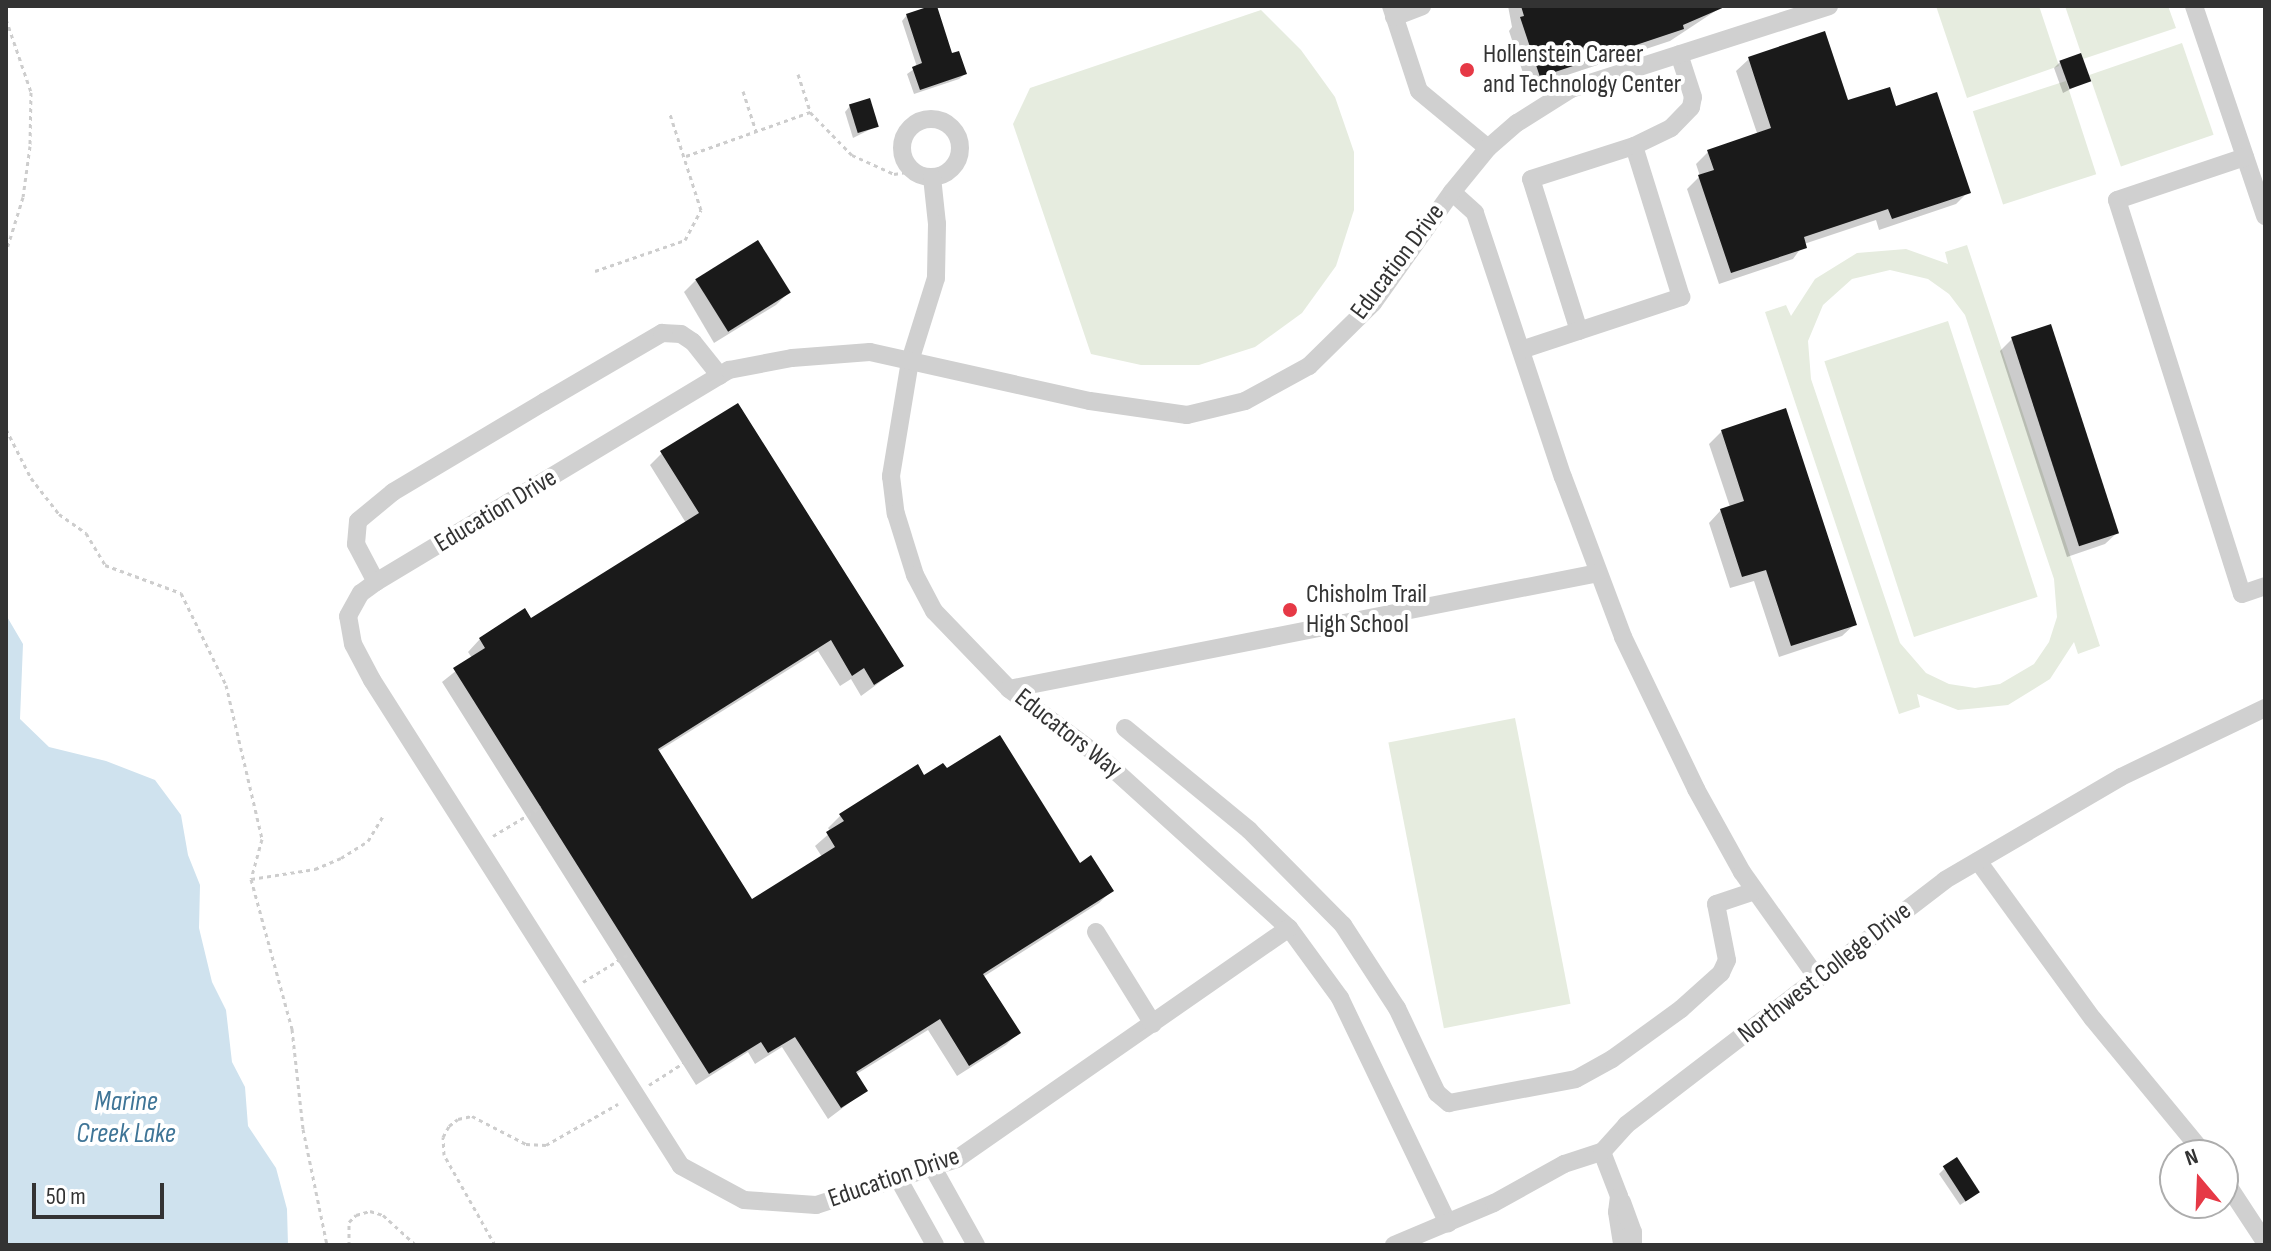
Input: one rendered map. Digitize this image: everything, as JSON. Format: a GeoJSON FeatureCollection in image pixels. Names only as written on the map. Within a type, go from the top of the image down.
{"type":"FeatureCollection","features":[{"type":"Feature","properties":{"kind":"street"},"geometry":{"type":"LineString","coordinates":[[1422,6],[1393,11],[1419,91],[1488,148]]}},
{"type":"Feature","properties":{"kind":"street","name":"Education Drive"},"geometry":{"type":"LineString","coordinates":[[1289,928],[957,1159],[816,1205],[744,1200],[681,1166],[372,680],[353,644],[348,616],[361,593],[376,582],[729,370],[777,361],[870,352],[1090,401],[1187,415],[1245,401],[1309,366],[1373,303],[1452,192],[1488,148],[1517,123],[1571,89],[1829,6]]}},
{"type":"Feature","properties":{"kind":"street"},"geometry":{"type":"LineString","coordinates":[[2194,6],[2265,216]]}},
{"type":"Feature","properties":{"kind":"street"},"geometry":{"type":"LineString","coordinates":[[1579,331],[1531,179],[1634,146],[1671,128],[1691,107],[1693,97],[1679,54]]}},
{"type":"Feature","properties":{"kind":"street"},"geometry":{"type":"LineString","coordinates":[[1521,350],[1681,297],[1634,146]]}},
{"type":"Feature","properties":{"kind":"street"},"geometry":{"type":"LineString","coordinates":[[2245,157],[2117,200],[2242,594],[2265,586]]}},
{"type":"Feature","properties":{"kind":"street","name":"Educators Way"},"geometry":{"type":"LineString","coordinates":[[923,174],[937,224],[936,278],[910,361],[891,476],[902,536],[915,575],[934,611],[1009,689],[1099,756],[1289,928],[1340,998],[1448,1223]]}},
{"type":"Feature","properties":{"kind":"street"},"geometry":{"type":"LineString","coordinates":[[1452,192],[1475,213],[1598,573],[1623,637],[1696,789],[1755,891],[1818,979]]}},
{"type":"Feature","properties":{"kind":"street"},"geometry":{"type":"LineString","coordinates":[[376,582],[356,544],[355,531],[358,521],[393,492],[662,333],[681,334],[693,342],[720,376]]}},
{"type":"Feature","properties":{"kind":"street"},"geometry":{"type":"LineString","coordinates":[[1009,689],[1598,573]]}},
{"type":"Feature","properties":{"kind":"street","name":"Northwest College Drive"},"geometry":{"type":"LineString","coordinates":[[1394,1245],[1494,1203],[1564,1164],[1602,1152],[1626,1125],[1945,880],[2121,777],[2265,708]]}},
{"type":"Feature","properties":{"kind":"street"},"geometry":{"type":"LineString","coordinates":[[1125,728],[1249,830],[1343,925],[1397,1008],[1437,1093],[1449,1103],[1576,1079],[1612,1059],[1681,1009],[1721,973],[1727,960],[1716,904],[1755,891]]}},
{"type":"Feature","properties":{"kind":"street"},"geometry":{"type":"LineString","coordinates":[[1978,861],[2093,1019],[2192,1139]]}},
{"type":"Feature","properties":{"kind":"street"},"geometry":{"type":"LineString","coordinates":[[1096,932],[1153,1024]]}},
{"type":"Feature","properties":{"kind":"street"},"geometry":{"type":"LineString","coordinates":[[1602,1152],[1627,1210],[1633,1245]]}},
{"type":"Feature","properties":{"kind":"street"},"geometry":{"type":"LineString","coordinates":[[933,1168],[976,1245]]}},
{"type":"Feature","properties":{"kind":"street"},"geometry":{"type":"LineString","coordinates":[[899,1180],[935,1245]]}},
{"type":"Feature","properties":{"kind":"street"},"geometry":{"type":"LineString","coordinates":[[1619,1196],[1617,1212],[1622,1245]]}},
{"type":"Feature","properties":{"kind":"street"},"geometry":{"type":"LineString","coordinates":[[2239,1202],[2265,1242]]}},
{"type":"Feature","properties":{"kind":"path"},"geometry":{"type":"LineString","coordinates":[[6,19],[31,92],[30,146],[23,197],[6,252]]}},
{"type":"Feature","properties":{"kind":"path"},"geometry":{"type":"LineString","coordinates":[[798,74],[810,112],[856,158],[894,174],[923,174]]}},
{"type":"Feature","properties":{"kind":"path"},"geometry":{"type":"LineString","coordinates":[[743,91],[756,131]]}},
{"type":"Feature","properties":{"kind":"path"},"geometry":{"type":"LineString","coordinates":[[685,156],[810,112]]}},
{"type":"Feature","properties":{"kind":"path"},"geometry":{"type":"LineString","coordinates":[[595,271],[685,240],[701,210],[670,114]]}},
{"type":"Feature","properties":{"kind":"path"},"geometry":{"type":"LineString","coordinates":[[6,429],[31,478],[59,514],[86,533],[105,565],[181,593],[226,685],[262,839],[251,879],[292,1029],[303,1129],[327,1245]]}},
{"type":"Feature","properties":{"kind":"path"},"geometry":{"type":"LineString","coordinates":[[493,836],[541,807]]}},
{"type":"Feature","properties":{"kind":"path"},"geometry":{"type":"LineString","coordinates":[[251,879],[315,869],[341,858],[368,841],[383,816]]}},
{"type":"Feature","properties":{"kind":"path"},"geometry":{"type":"LineString","coordinates":[[583,982],[632,952]]}},
{"type":"Feature","properties":{"kind":"path"},"geometry":{"type":"LineString","coordinates":[[639,1091],[696,1055]]}},
{"type":"Feature","properties":{"kind":"path"},"geometry":{"type":"LineString","coordinates":[[495,1245],[444,1155],[445,1131],[458,1119],[472,1116],[526,1144],[539,1146],[554,1143],[618,1104]]}},
{"type":"Feature","properties":{"kind":"path"},"geometry":{"type":"LineString","coordinates":[[349,1245],[349,1222],[356,1215],[370,1211],[383,1215],[416,1245]]}},
{"type":"Feature","properties":{"kind":"shaded area"},"geometry":{"type":"Polygon","coordinates":[[[1936,6],[2039,6],[2059,66],[1967,98],[1936,6]]]}},
{"type":"Feature","properties":{"kind":"shaded area"},"geometry":{"type":"Polygon","coordinates":[[[2065,6],[2168,6],[2176,28],[2083,59],[2065,6]]]}},
{"type":"Feature","properties":{"kind":"shaded area"},"geometry":{"type":"Polygon","coordinates":[[[1261,10],[1301,50],[1335,97],[1354,152],[1354,210],[1336,266],[1302,313],[1255,347],[1199,365],[1141,365],[1091,354],[1013,124],[1030,88],[1261,10]]]}},
{"type":"Feature","properties":{"kind":"shaded area"},"geometry":{"type":"Polygon","coordinates":[[[2182,43],[2214,135],[2121,167],[2089,75],[2182,43]]]}},
{"type":"Feature","properties":{"kind":"shaded area"},"geometry":{"type":"Polygon","coordinates":[[[2066,81],[2096,174],[2003,204],[1973,111],[2066,81]]]}},
{"type":"Feature","properties":{"kind":"shaded area"},"geometry":{"type":"Polygon","coordinates":[[[1967,245],[2100,646],[2078,654],[2074,642],[2050,679],[2008,705],[1958,710],[1917,694],[1920,707],[1899,714],[1765,312],[1786,305],[1791,316],[1815,279],[1857,253],[1906,249],[1948,264],[1945,252],[1967,245]],[[1890,270],[1852,279],[1823,305],[1808,341],[1811,379],[1900,643],[1926,673],[1949,684],[1975,688],[2000,684],[2034,664],[2049,642],[2057,617],[2054,579],[1965,315],[1949,294],[1928,279],[1890,270]]]}},
{"type":"Feature","properties":{"kind":"shaded area"},"geometry":{"type":"Polygon","coordinates":[[[1948,321],[2038,597],[1914,637],[1824,361],[1948,321]]]}},
{"type":"Feature","properties":{"kind":"shaded area"},"geometry":{"type":"Polygon","coordinates":[[[1515,718],[1571,1004],[1444,1028],[1388,743],[1515,718]]]}},
{"type":"Feature","properties":{"kind":"water","name":"Marine Creek Lake"},"geometry":{"type":"Polygon","coordinates":[[[6,615],[23,644],[20,719],[49,747],[106,761],[155,780],[181,815],[188,855],[200,885],[199,928],[212,982],[226,1010],[232,1062],[245,1087],[248,1126],[276,1168],[287,1209],[288,1245],[6,1245],[6,615]]]}},
{"type":"Feature","properties":{"kind":"building"},"geometry":{"type":"Polygon","coordinates":[[[937,6],[952,53],[959,51],[967,74],[920,90],[912,67],[922,63],[906,14],[937,6]]]}},
{"type":"Feature","properties":{"kind":"building"},"geometry":{"type":"Polygon","coordinates":[[[1521,6],[1727,6],[1683,25],[1684,29],[1540,77],[1520,17],[1524,16],[1521,6]]]}},
{"type":"Feature","properties":{"kind":"building"},"geometry":{"type":"Polygon","coordinates":[[[1825,31],[1848,100],[1890,87],[1896,106],[1937,92],[1971,193],[1892,219],[1888,209],[1804,237],[1807,248],[1731,273],[1698,175],[1714,170],[1707,150],[1771,128],[1748,57],[1825,31]]]}},
{"type":"Feature","properties":{"kind":"building"},"geometry":{"type":"Polygon","coordinates":[[[2081,53],[2091,81],[2070,89],[2059,61],[2081,53]]]}},
{"type":"Feature","properties":{"kind":"building"},"geometry":{"type":"Polygon","coordinates":[[[870,98],[879,127],[858,133],[849,104],[870,98]]]}},
{"type":"Feature","properties":{"kind":"building"},"geometry":{"type":"Polygon","coordinates":[[[758,240],[791,293],[728,332],[695,279],[758,240]]]}},
{"type":"Feature","properties":{"kind":"building"},"geometry":{"type":"Polygon","coordinates":[[[2051,324],[2119,533],[2079,546],[2011,337],[2051,324]]]}},
{"type":"Feature","properties":{"kind":"building"},"geometry":{"type":"Polygon","coordinates":[[[738,403],[904,666],[874,685],[864,668],[852,676],[831,640],[658,749],[752,899],[835,847],[826,832],[844,821],[839,814],[918,764],[924,775],[943,763],[947,768],[1000,735],[1080,863],[1091,855],[1114,891],[983,974],[1021,1033],[969,1066],[940,1019],[856,1072],[868,1091],[841,1108],[795,1037],[768,1053],[761,1042],[709,1074],[453,668],[485,648],[479,638],[525,608],[531,618],[699,513],[660,451],[738,403]]]}},
{"type":"Feature","properties":{"kind":"building"},"geometry":{"type":"Polygon","coordinates":[[[1786,408],[1857,625],[1791,646],[1766,570],[1742,577],[1720,509],[1744,501],[1721,430],[1786,408]]]}},
{"type":"Feature","properties":{"kind":"building"},"geometry":{"type":"Polygon","coordinates":[[[1957,1157],[1980,1192],[1966,1201],[1943,1166],[1957,1157]]]}},
{"type":"Feature","properties":{"kind":"place","name":"Hollenstein Career and Technology Center"},"geometry":{"type":"Point","coordinates":[1467,70]}},
{"type":"Feature","properties":{"kind":"place","name":"Chisholm Trail High School"},"geometry":{"type":"Point","coordinates":[1290,610]}}]}
